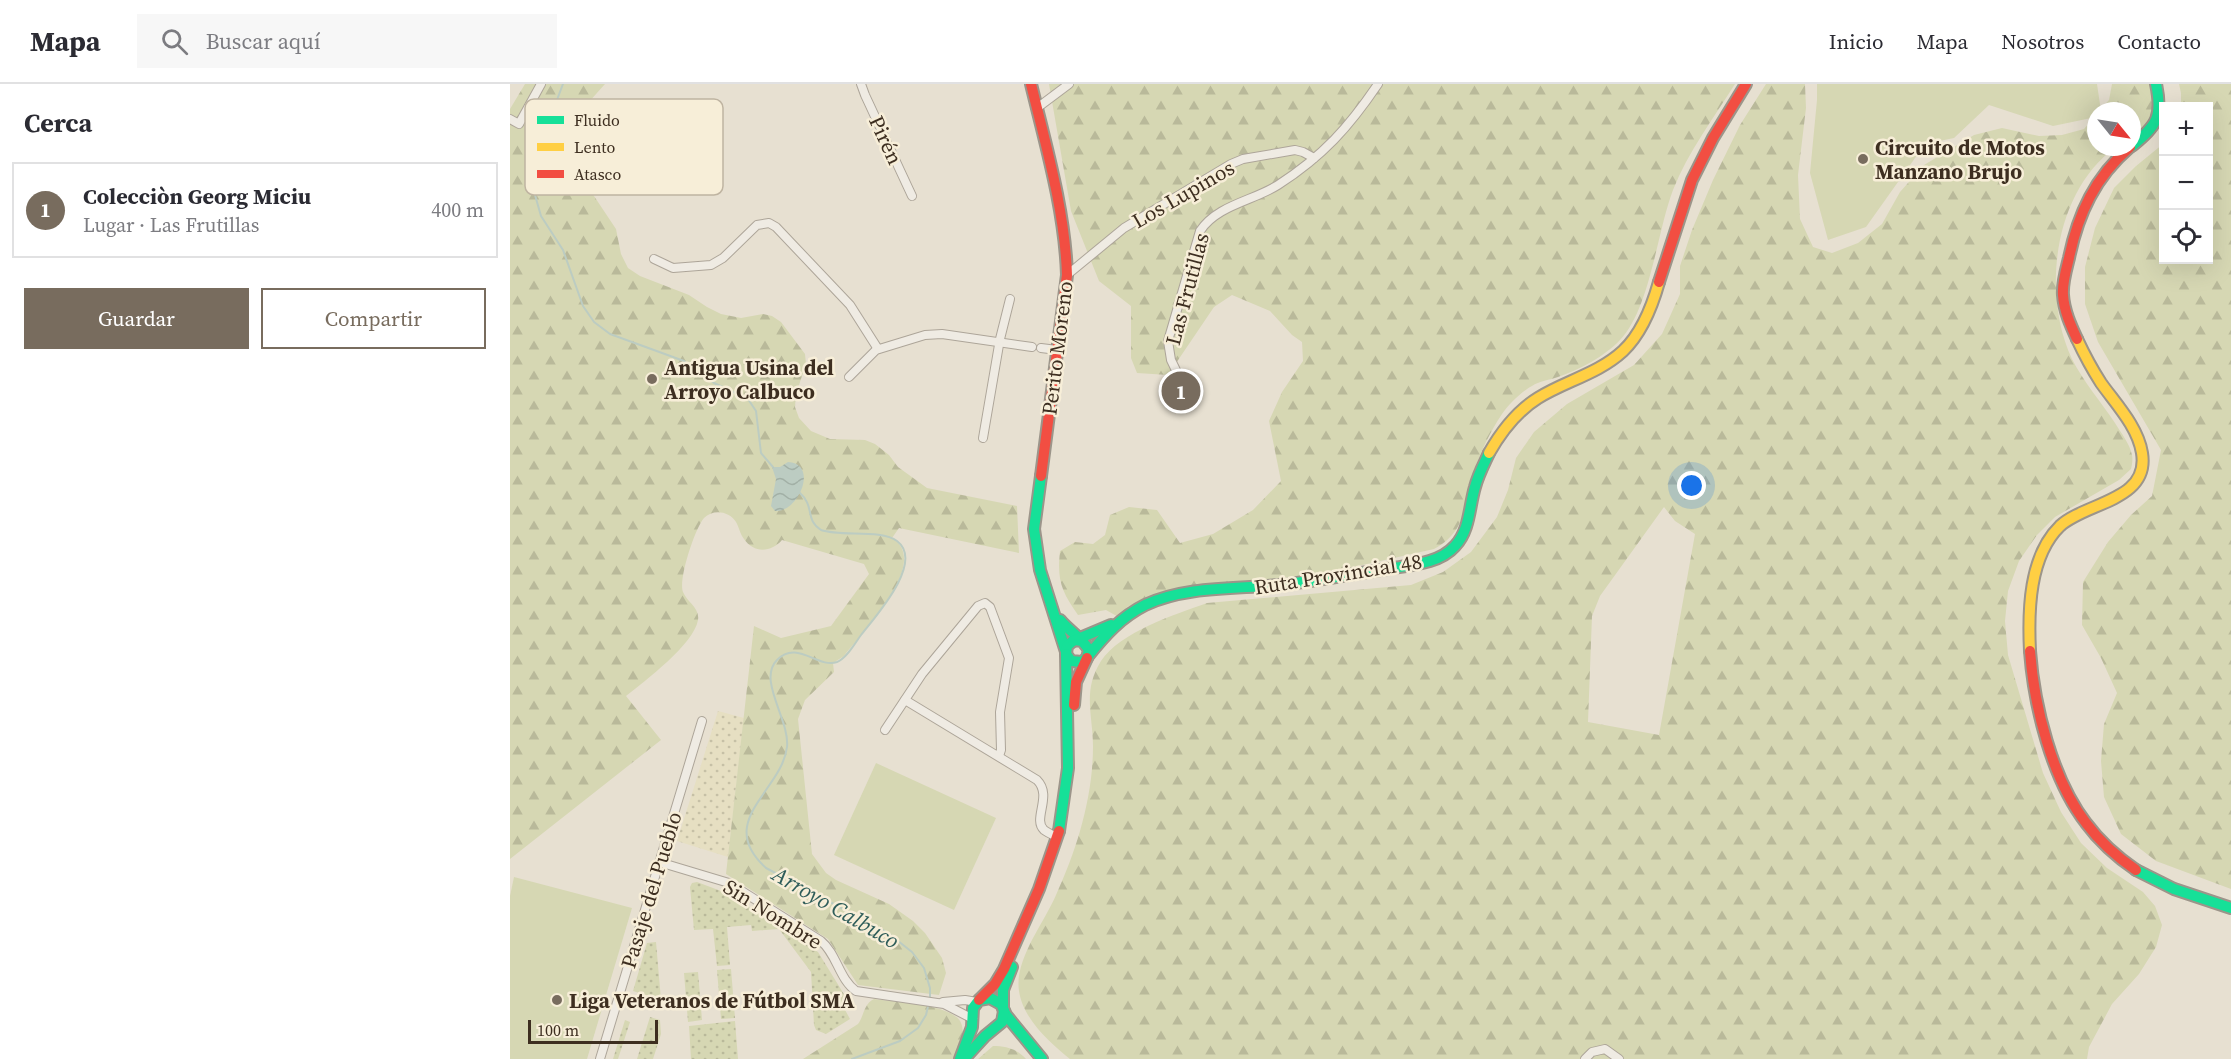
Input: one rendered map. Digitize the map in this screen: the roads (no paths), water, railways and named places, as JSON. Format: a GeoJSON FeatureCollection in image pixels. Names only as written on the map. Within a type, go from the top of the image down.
{"type":"FeatureCollection","features":[{"type":"Feature","properties":{"kind":"main road","name":"Perito Moreno"},"geometry":{"type":"LineString","coordinates":[[1031,84],[1048,153],[1066,244],[1067,275],[1034,529],[1038,562],[1055,613],[1073,645]]}},
{"type":"Feature","properties":{"kind":"main road","name":"Ruta Provincial 48"},"geometry":{"type":"LineString","coordinates":[[962,1059],[1002,1022],[1002,996],[1005,984],[1048,882],[1060,838],[1069,766],[1073,645],[1147,604],[1176,594],[1269,586],[1368,572],[1423,562],[1450,550],[1459,541],[1466,528],[1475,486],[1483,465],[1510,423],[1522,409],[1538,398],[1594,372],[1609,362],[1637,335],[1653,298],[1678,216],[1695,170],[1746,84]]}},
{"type":"Feature","properties":{"kind":"main road"},"geometry":{"type":"LineString","coordinates":[[2141,139],[2150,132],[2159,118],[2160,101],[2156,84]]}},
{"type":"Feature","properties":{"kind":"main road"},"geometry":{"type":"LineString","coordinates":[[2118,156],[2112,161],[2092,190],[2080,212],[2071,241],[2063,296],[2072,327],[2093,371],[2142,447],[2143,468],[2135,484],[2120,496],[2065,521],[2053,534],[2039,564],[2030,596],[2028,631],[2037,703],[2062,780],[2072,801],[2103,843],[2141,873],[2167,886],[2231,908]]}},
{"type":"Feature","properties":{"kind":"main road","name":"Perito Moreno"},"geometry":{"type":"LineString","coordinates":[[1055,613],[1068,630],[1073,645]]}},
{"type":"Feature","properties":{"kind":"main road","name":"Ruta Provincial 48"},"geometry":{"type":"LineString","coordinates":[[962,1059],[973,1019],[973,1008],[995,984],[1004,969],[1070,810],[1074,776],[1075,687],[1087,657],[1101,638],[1122,619]]}},
{"type":"Feature","properties":{"kind":"main road"},"geometry":{"type":"LineString","coordinates":[[1073,645],[1088,648],[1087,657],[1077,663],[1069,660],[1073,645]]}},
{"type":"Feature","properties":{"kind":"main road"},"geometry":{"type":"LineString","coordinates":[[978,1001],[993,998],[1042,1059]]}},
{"type":"Feature","properties":{"kind":"main road"},"geometry":{"type":"LineString","coordinates":[[973,1019],[981,1028],[1010,1030],[1029,1044]]}},
{"type":"Feature","properties":{"kind":"street"},"geometry":{"type":"LineString","coordinates":[[533,99],[541,84]]}},
{"type":"Feature","properties":{"kind":"street","name":"Pirén"},"geometry":{"type":"LineString","coordinates":[[861,84],[912,196]]}},
{"type":"Feature","properties":{"kind":"street"},"geometry":{"type":"LineString","coordinates":[[1037,108],[1069,84]]}},
{"type":"Feature","properties":{"kind":"street","name":"Las Frutillas"},"geometry":{"type":"LineString","coordinates":[[1189,397],[1171,360],[1168,341],[1200,231],[1208,220],[1217,214],[1275,187],[1314,158],[1344,131],[1378,84]]}},
{"type":"Feature","properties":{"kind":"street"},"geometry":{"type":"LineString","coordinates":[[510,119],[519,124],[525,113]]}},
{"type":"Feature","properties":{"kind":"street","name":"Los Lupinos"},"geometry":{"type":"LineString","coordinates":[[1067,275],[1124,228],[1231,164],[1243,159],[1295,150],[1314,158]]}},
{"type":"Feature","properties":{"kind":"street"},"geometry":{"type":"LineString","coordinates":[[654,259],[673,268],[711,265],[723,258],[757,225],[769,222],[847,301],[878,349]]}},
{"type":"Feature","properties":{"kind":"street"},"geometry":{"type":"LineString","coordinates":[[983,438],[999,342],[1010,299]]}},
{"type":"Feature","properties":{"kind":"street"},"geometry":{"type":"LineString","coordinates":[[849,377],[870,354],[878,349],[933,334],[1032,347]]}},
{"type":"Feature","properties":{"kind":"street"},"geometry":{"type":"LineString","coordinates":[[1041,348],[1057,350]]}},
{"type":"Feature","properties":{"kind":"street"},"geometry":{"type":"LineString","coordinates":[[885,730],[921,674],[978,606],[982,603],[987,604],[1009,658],[1000,707],[1002,758]]}},
{"type":"Feature","properties":{"kind":"street"},"geometry":{"type":"LineString","coordinates":[[904,700],[1037,780],[1042,786],[1044,795],[1041,824],[1044,830],[1060,838]]}},
{"type":"Feature","properties":{"kind":"street","name":"Pasaje del Pueblo"},"geometry":{"type":"LineString","coordinates":[[600,1059],[702,721]]}},
{"type":"Feature","properties":{"kind":"street","name":"Sin Nombre"},"geometry":{"type":"LineString","coordinates":[[660,862],[729,883],[821,941],[849,984],[856,990],[937,1002],[954,1007],[973,1019]]}},
{"type":"Feature","properties":{"kind":"street","name":"Sin Nombre"},"geometry":{"type":"LineString","coordinates":[[937,1002],[978,1001]]}},
{"type":"Feature","properties":{"kind":"street"},"geometry":{"type":"LineString","coordinates":[[1585,1059],[1592,1052],[1605,1049],[1619,1059]]}},
{"type":"Feature","properties":{"kind":"water"},"geometry":{"type":"Polygon","coordinates":[[[788,462],[797,464],[802,470],[804,478],[802,488],[792,504],[784,510],[775,511],[771,506],[776,479],[772,467],[780,467],[788,462]]]}},
{"type":"Feature","properties":{"kind":"waterway","name":"Arroyo Calbuco"},"geometry":{"type":"LineString","coordinates":[[557,99],[563,84]]}},
{"type":"Feature","properties":{"kind":"waterway","name":"Arroyo Calbuco"},"geometry":{"type":"LineString","coordinates":[[535,195],[541,216],[563,250],[583,306],[594,322],[610,334],[684,361],[714,383],[748,399],[756,411],[761,453],[773,467]]}},
{"type":"Feature","properties":{"kind":"waterway","name":"Arroyo Calbuco"},"geometry":{"type":"LineString","coordinates":[[799,492],[807,503],[813,522],[821,530],[890,537],[897,541],[904,550],[905,562],[895,589],[844,657],[837,662],[830,663],[792,652],[777,660],[772,668],[772,689],[787,736],[787,747],[783,763],[748,821],[747,835],[752,851],[766,868],[888,933],[912,952],[924,968],[930,988],[930,998],[926,1015],[918,1028],[900,1041],[852,1059]]}},
{"type":"Feature","properties":{"kind":"place","name":"Circuito de Motos Manzano Brujo"},"geometry":{"type":"Point","coordinates":[1863,159]}},
{"type":"Feature","properties":{"kind":"place","name":"Antigua Usina del Arroyo Calbuco"},"geometry":{"type":"Point","coordinates":[652,379]}},
{"type":"Feature","properties":{"kind":"place","name":"Colecciòn Georg Miciu"},"geometry":{"type":"Point","coordinates":[1181,391]}},
{"type":"Feature","properties":{"kind":"place","name":"Liga Veteranos de Fútbol SMA"},"geometry":{"type":"Point","coordinates":[557,1000]}}]}
